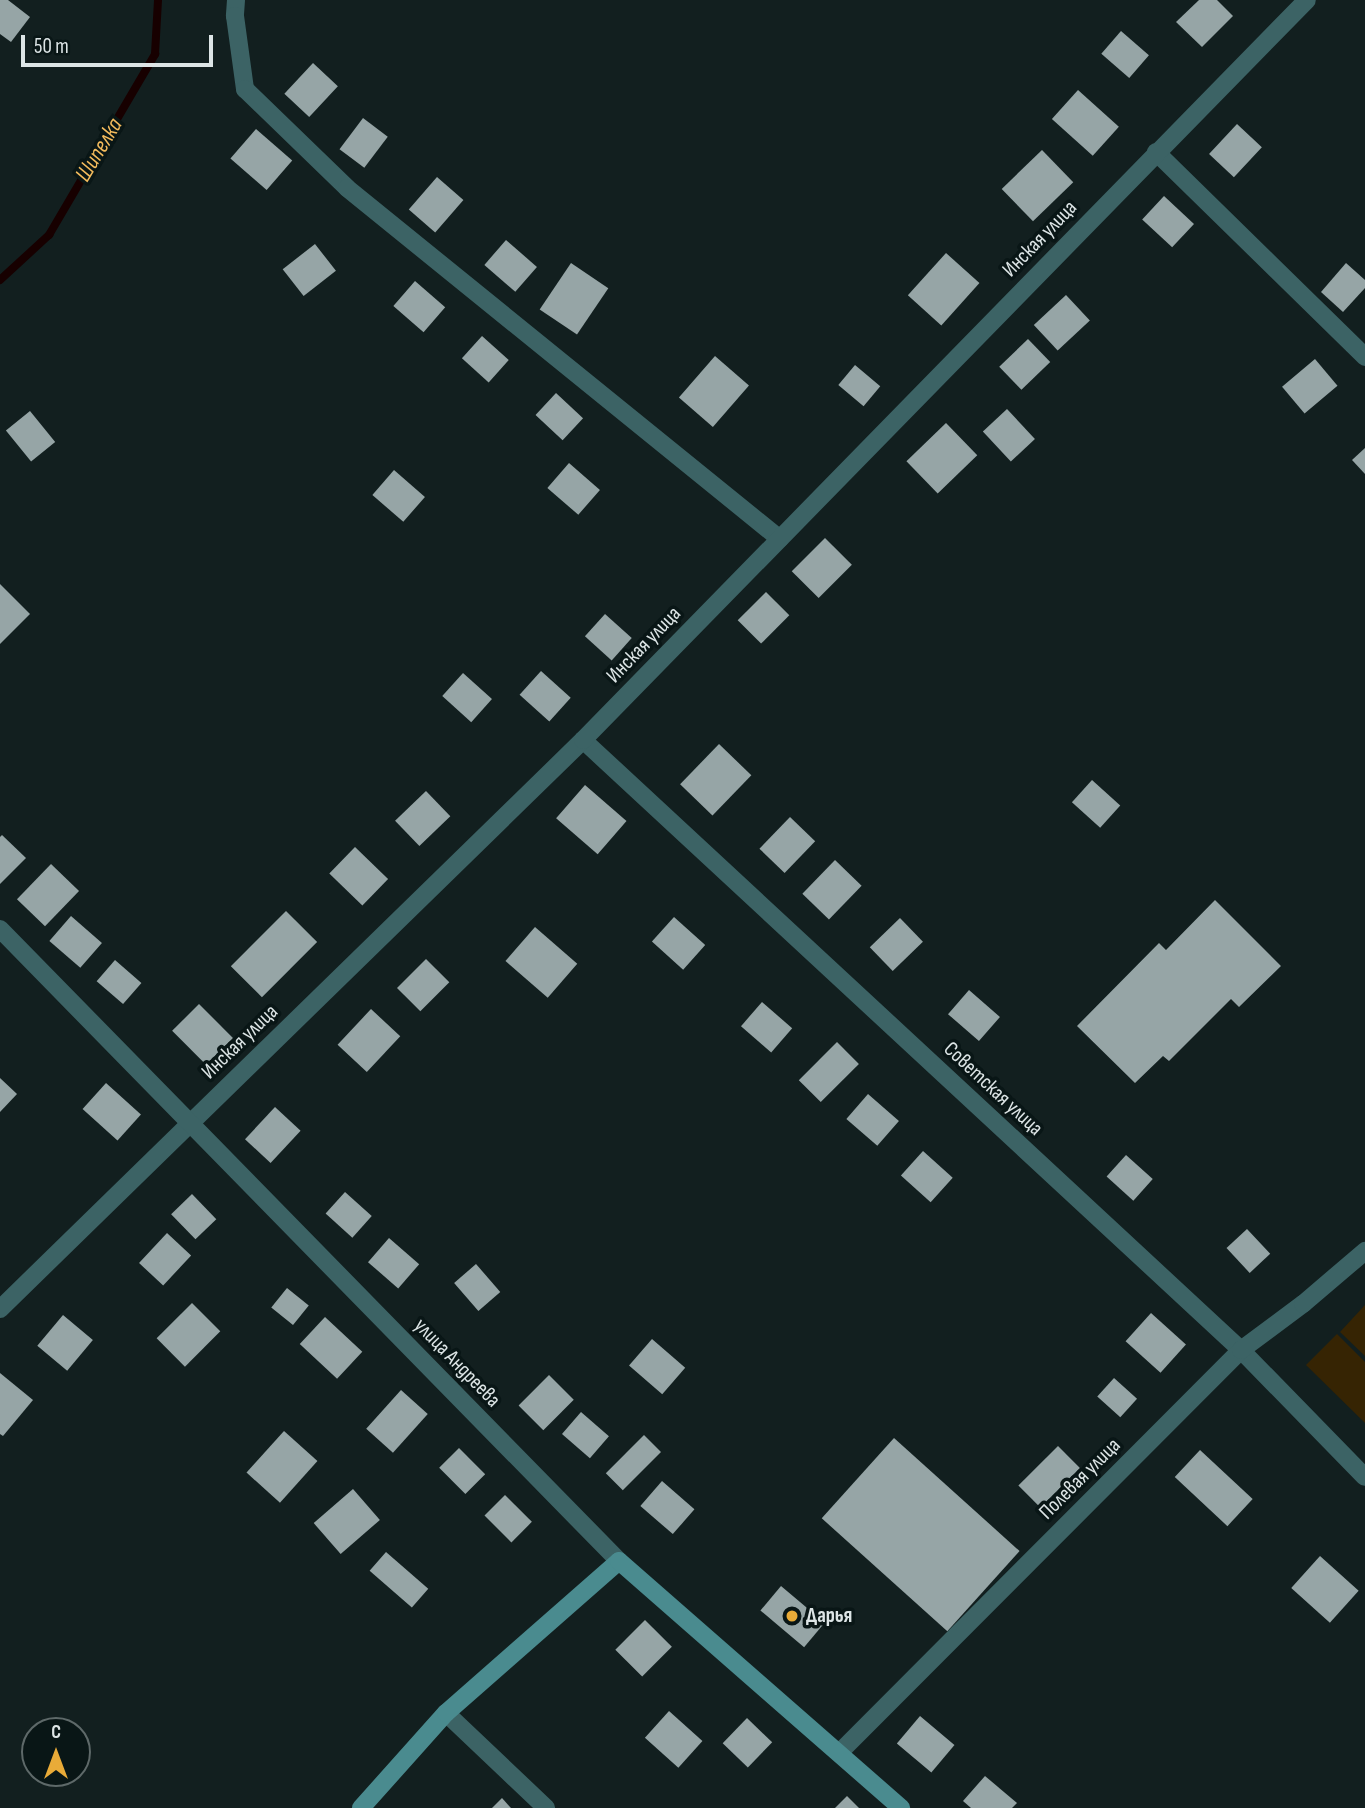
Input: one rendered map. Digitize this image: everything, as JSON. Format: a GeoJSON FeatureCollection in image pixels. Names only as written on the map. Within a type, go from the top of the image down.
{"type":"FeatureCollection","features":[{"type":"Feature","properties":{"kind":"main road"},"geometry":{"type":"LineString","coordinates":[[361,1808],[446,1713],[619,1561]]}},
{"type":"Feature","properties":{"kind":"main road","name":"улица Андреева"},"geometry":{"type":"LineString","coordinates":[[619,1561],[901,1808]]}},
{"type":"Feature","properties":{"kind":"street"},"geometry":{"type":"LineString","coordinates":[[236,0],[234,16],[245,89],[347,188],[780,539]]}},
{"type":"Feature","properties":{"kind":"street","name":"Инская улица"},"geometry":{"type":"LineString","coordinates":[[0,1309],[583,740],[1307,0]]}},
{"type":"Feature","properties":{"kind":"street"},"geometry":{"type":"LineString","coordinates":[[1156,152],[1365,357]]}},
{"type":"Feature","properties":{"kind":"street","name":"Советская улица"},"geometry":{"type":"LineString","coordinates":[[583,740],[1241,1350],[1365,1477]]}},
{"type":"Feature","properties":{"kind":"street","name":"улица Андреева"},"geometry":{"type":"LineString","coordinates":[[0,929],[619,1561]]}},
{"type":"Feature","properties":{"kind":"street","name":"Полевая улица"},"geometry":{"type":"LineString","coordinates":[[839,1753],[1241,1350],[1303,1304],[1365,1251]]}},
{"type":"Feature","properties":{"kind":"street"},"geometry":{"type":"LineString","coordinates":[[446,1713],[546,1808]]}},
{"type":"Feature","properties":{"kind":"shaded area"},"geometry":{"type":"Polygon","coordinates":[[[1365,1305],[1365,1356],[1340,1332],[1365,1305]]]}},
{"type":"Feature","properties":{"kind":"shaded area"},"geometry":{"type":"Polygon","coordinates":[[[1337,1334],[1365,1362],[1365,1423],[1306,1365],[1337,1334]]]}},
{"type":"Feature","properties":{"kind":"building"},"geometry":{"type":"Polygon","coordinates":[[[0,0],[8,0],[30,17],[11,42],[0,34],[0,0]]]}},
{"type":"Feature","properties":{"kind":"building"},"geometry":{"type":"Polygon","coordinates":[[[1199,0],[1217,0],[1233,16],[1202,47],[1176,22],[1199,0]]]}},
{"type":"Feature","properties":{"kind":"building"},"geometry":{"type":"Polygon","coordinates":[[[1121,31],[1149,55],[1129,78],[1101,54],[1121,31]]]}},
{"type":"Feature","properties":{"kind":"building"},"geometry":{"type":"Polygon","coordinates":[[[313,63],[338,86],[309,117],[284,94],[313,63]]]}},
{"type":"Feature","properties":{"kind":"building"},"geometry":{"type":"Polygon","coordinates":[[[1078,90],[1119,127],[1093,156],[1052,119],[1078,90]]]}},
{"type":"Feature","properties":{"kind":"building"},"geometry":{"type":"Polygon","coordinates":[[[363,118],[388,137],[364,168],[340,149],[363,118]]]}},
{"type":"Feature","properties":{"kind":"building"},"geometry":{"type":"Polygon","coordinates":[[[1237,124],[1262,147],[1234,177],[1209,154],[1237,124]]]}},
{"type":"Feature","properties":{"kind":"building"},"geometry":{"type":"Polygon","coordinates":[[[256,129],[292,160],[267,190],[230,158],[256,129]]]}},
{"type":"Feature","properties":{"kind":"building"},"geometry":{"type":"Polygon","coordinates":[[[1042,150],[1073,182],[1033,221],[1002,189],[1042,150]]]}},
{"type":"Feature","properties":{"kind":"building"},"geometry":{"type":"Polygon","coordinates":[[[437,177],[463,200],[435,232],[409,209],[437,177]]]}},
{"type":"Feature","properties":{"kind":"building"},"geometry":{"type":"Polygon","coordinates":[[[1164,196],[1194,224],[1172,247],[1142,219],[1164,196]]]}},
{"type":"Feature","properties":{"kind":"building"},"geometry":{"type":"Polygon","coordinates":[[[506,240],[537,267],[515,292],[484,265],[506,240]]]}},
{"type":"Feature","properties":{"kind":"building"},"geometry":{"type":"Polygon","coordinates":[[[315,244],[336,271],[304,296],[283,269],[315,244]]]}},
{"type":"Feature","properties":{"kind":"building"},"geometry":{"type":"Polygon","coordinates":[[[946,253],[979,283],[941,325],[908,295],[946,253]]]}},
{"type":"Feature","properties":{"kind":"building"},"geometry":{"type":"Polygon","coordinates":[[[571,263],[608,288],[577,335],[540,309],[571,263]]]}},
{"type":"Feature","properties":{"kind":"building"},"geometry":{"type":"Polygon","coordinates":[[[1346,263],[1365,280],[1365,288],[1343,312],[1321,292],[1346,263]]]}},
{"type":"Feature","properties":{"kind":"building"},"geometry":{"type":"Polygon","coordinates":[[[415,281],[445,307],[424,332],[393,306],[415,281]]]}},
{"type":"Feature","properties":{"kind":"building"},"geometry":{"type":"Polygon","coordinates":[[[1066,295],[1090,321],[1058,351],[1034,325],[1066,295]]]}},
{"type":"Feature","properties":{"kind":"building"},"geometry":{"type":"Polygon","coordinates":[[[482,336],[509,360],[489,382],[462,358],[482,336]]]}},
{"type":"Feature","properties":{"kind":"building"},"geometry":{"type":"Polygon","coordinates":[[[1028,339],[1050,362],[1021,390],[999,367],[1028,339]]]}},
{"type":"Feature","properties":{"kind":"building"},"geometry":{"type":"Polygon","coordinates":[[[715,356],[749,386],[713,427],[679,398],[715,356]]]}},
{"type":"Feature","properties":{"kind":"building"},"geometry":{"type":"Polygon","coordinates":[[[1315,359],[1337,386],[1305,413],[1282,387],[1315,359]]]}},
{"type":"Feature","properties":{"kind":"building"},"geometry":{"type":"Polygon","coordinates":[[[855,365],[880,386],[864,406],[838,385],[855,365]]]}},
{"type":"Feature","properties":{"kind":"building"},"geometry":{"type":"Polygon","coordinates":[[[556,393],[583,418],[563,440],[536,415],[556,393]]]}},
{"type":"Feature","properties":{"kind":"building"},"geometry":{"type":"Polygon","coordinates":[[[1007,409],[1035,439],[1011,461],[983,432],[1007,409]]]}},
{"type":"Feature","properties":{"kind":"building"},"geometry":{"type":"Polygon","coordinates":[[[30,411],[55,442],[31,462],[6,431],[30,411]]]}},
{"type":"Feature","properties":{"kind":"building"},"geometry":{"type":"Polygon","coordinates":[[[946,423],[977,455],[938,494],[906,461],[946,423]]]}},
{"type":"Feature","properties":{"kind":"building"},"geometry":{"type":"Polygon","coordinates":[[[1365,448],[1365,474],[1352,460],[1365,448]]]}},
{"type":"Feature","properties":{"kind":"building"},"geometry":{"type":"Polygon","coordinates":[[[569,463],[600,490],[578,515],[547,488],[569,463]]]}},
{"type":"Feature","properties":{"kind":"building"},"geometry":{"type":"Polygon","coordinates":[[[394,470],[425,497],[403,522],[372,495],[394,470]]]}},
{"type":"Feature","properties":{"kind":"building"},"geometry":{"type":"Polygon","coordinates":[[[825,538],[852,565],[819,598],[792,571],[825,538]]]}},
{"type":"Feature","properties":{"kind":"building"},"geometry":{"type":"Polygon","coordinates":[[[0,584],[30,614],[0,644],[0,584]]]}},
{"type":"Feature","properties":{"kind":"building"},"geometry":{"type":"Polygon","coordinates":[[[766,592],[789,615],[761,644],[738,620],[766,592]]]}},
{"type":"Feature","properties":{"kind":"building"},"geometry":{"type":"Polygon","coordinates":[[[605,614],[632,638],[612,660],[585,636],[605,614]]]}},
{"type":"Feature","properties":{"kind":"building"},"geometry":{"type":"Polygon","coordinates":[[[541,671],[571,698],[549,722],[520,695],[541,671]]]}},
{"type":"Feature","properties":{"kind":"building"},"geometry":{"type":"Polygon","coordinates":[[[463,673],[492,699],[471,722],[442,696],[463,673]]]}},
{"type":"Feature","properties":{"kind":"building"},"geometry":{"type":"Polygon","coordinates":[[[719,744],[751,775],[712,816],[680,784],[719,744]]]}},
{"type":"Feature","properties":{"kind":"building"},"geometry":{"type":"Polygon","coordinates":[[[1092,780],[1120,805],[1100,828],[1072,802],[1092,780]]]}},
{"type":"Feature","properties":{"kind":"building"},"geometry":{"type":"Polygon","coordinates":[[[585,785],[627,821],[598,854],[556,818],[585,785]]]}},
{"type":"Feature","properties":{"kind":"building"},"geometry":{"type":"Polygon","coordinates":[[[426,791],[450,816],[419,846],[395,821],[426,791]]]}},
{"type":"Feature","properties":{"kind":"building"},"geometry":{"type":"Polygon","coordinates":[[[790,817],[815,841],[785,873],[759,849],[790,817]]]}},
{"type":"Feature","properties":{"kind":"building"},"geometry":{"type":"Polygon","coordinates":[[[2,835],[26,858],[0,884],[0,837],[2,835]]]}},
{"type":"Feature","properties":{"kind":"building"},"geometry":{"type":"Polygon","coordinates":[[[355,847],[388,879],[362,906],[329,874],[355,847]]]}},
{"type":"Feature","properties":{"kind":"building"},"geometry":{"type":"Polygon","coordinates":[[[835,860],[862,886],[829,920],[802,894],[835,860]]]}},
{"type":"Feature","properties":{"kind":"building"},"geometry":{"type":"Polygon","coordinates":[[[51,864],[79,891],[45,926],[17,899],[51,864]]]}},
{"type":"Feature","properties":{"kind":"building"},"geometry":{"type":"Polygon","coordinates":[[[1215,900],[1281,966],[1239,1007],[1231,999],[1169,1061],[1163,1056],[1135,1083],[1077,1026],[1159,943],[1166,950],[1215,900]]]}},
{"type":"Feature","properties":{"kind":"building"},"geometry":{"type":"Polygon","coordinates":[[[286,911],[317,942],[262,997],[231,966],[286,911]]]}},
{"type":"Feature","properties":{"kind":"building"},"geometry":{"type":"Polygon","coordinates":[[[71,916],[102,943],[80,968],[49,941],[71,916]]]}},
{"type":"Feature","properties":{"kind":"building"},"geometry":{"type":"Polygon","coordinates":[[[674,917],[705,945],[683,970],[652,942],[674,917]]]}},
{"type":"Feature","properties":{"kind":"building"},"geometry":{"type":"Polygon","coordinates":[[[900,918],[923,942],[893,971],[870,947],[900,918]]]}},
{"type":"Feature","properties":{"kind":"building"},"geometry":{"type":"Polygon","coordinates":[[[535,927],[577,964],[548,998],[505,961],[535,927]]]}},
{"type":"Feature","properties":{"kind":"building"},"geometry":{"type":"Polygon","coordinates":[[[426,959],[449,982],[420,1011],[397,988],[426,959]]]}},
{"type":"Feature","properties":{"kind":"building"},"geometry":{"type":"Polygon","coordinates":[[[115,960],[141,983],[123,1004],[97,981],[115,960]]]}},
{"type":"Feature","properties":{"kind":"building"},"geometry":{"type":"Polygon","coordinates":[[[969,990],[1000,1017],[979,1041],[948,1014],[969,990]]]}},
{"type":"Feature","properties":{"kind":"building"},"geometry":{"type":"Polygon","coordinates":[[[762,1002],[792,1028],[771,1052],[741,1026],[762,1002]]]}},
{"type":"Feature","properties":{"kind":"building"},"geometry":{"type":"Polygon","coordinates":[[[199,1004],[233,1038],[206,1065],[172,1031],[199,1004]]]}},
{"type":"Feature","properties":{"kind":"building"},"geometry":{"type":"Polygon","coordinates":[[[371,1009],[400,1036],[367,1072],[338,1045],[371,1009]]]}},
{"type":"Feature","properties":{"kind":"building"},"geometry":{"type":"Polygon","coordinates":[[[837,1042],[859,1064],[821,1102],[799,1080],[837,1042]]]}},
{"type":"Feature","properties":{"kind":"building"},"geometry":{"type":"Polygon","coordinates":[[[0,1078],[17,1094],[0,1112],[0,1078]]]}},
{"type":"Feature","properties":{"kind":"building"},"geometry":{"type":"Polygon","coordinates":[[[106,1083],[141,1114],[118,1140],[83,1109],[106,1083]]]}},
{"type":"Feature","properties":{"kind":"building"},"geometry":{"type":"Polygon","coordinates":[[[868,1094],[899,1121],[877,1146],[846,1119],[868,1094]]]}},
{"type":"Feature","properties":{"kind":"building"},"geometry":{"type":"Polygon","coordinates":[[[275,1107],[301,1131],[271,1163],[245,1139],[275,1107]]]}},
{"type":"Feature","properties":{"kind":"building"},"geometry":{"type":"Polygon","coordinates":[[[923,1151],[953,1178],[931,1202],[901,1176],[923,1151]]]}},
{"type":"Feature","properties":{"kind":"building"},"geometry":{"type":"Polygon","coordinates":[[[1126,1155],[1153,1179],[1133,1201],[1107,1177],[1126,1155]]]}},
{"type":"Feature","properties":{"kind":"building"},"geometry":{"type":"Polygon","coordinates":[[[345,1192],[372,1216],[352,1238],[326,1214],[345,1192]]]}},
{"type":"Feature","properties":{"kind":"building"},"geometry":{"type":"Polygon","coordinates":[[[192,1194],[216,1219],[195,1239],[171,1214],[192,1194]]]}},
{"type":"Feature","properties":{"kind":"building"},"geometry":{"type":"Polygon","coordinates":[[[1247,1229],[1270,1254],[1250,1273],[1227,1248],[1247,1229]]]}},
{"type":"Feature","properties":{"kind":"building"},"geometry":{"type":"Polygon","coordinates":[[[167,1233],[191,1256],[163,1285],[139,1263],[167,1233]]]}},
{"type":"Feature","properties":{"kind":"building"},"geometry":{"type":"Polygon","coordinates":[[[389,1238],[419,1264],[398,1288],[368,1262],[389,1238]]]}},
{"type":"Feature","properties":{"kind":"building"},"geometry":{"type":"Polygon","coordinates":[[[476,1264],[500,1292],[478,1311],[454,1283],[476,1264]]]}},
{"type":"Feature","properties":{"kind":"building"},"geometry":{"type":"Polygon","coordinates":[[[287,1288],[309,1306],[293,1325],[271,1307],[287,1288]]]}},
{"type":"Feature","properties":{"kind":"building"},"geometry":{"type":"Polygon","coordinates":[[[192,1303],[220,1331],[185,1367],[157,1338],[192,1303]]]}},
{"type":"Feature","properties":{"kind":"building"},"geometry":{"type":"Polygon","coordinates":[[[1151,1313],[1186,1344],[1161,1373],[1126,1341],[1151,1313]]]}},
{"type":"Feature","properties":{"kind":"building"},"geometry":{"type":"Polygon","coordinates":[[[63,1315],[93,1340],[67,1371],[37,1346],[63,1315]]]}},
{"type":"Feature","properties":{"kind":"building"},"geometry":{"type":"Polygon","coordinates":[[[325,1317],[362,1352],[337,1379],[300,1344],[325,1317]]]}},
{"type":"Feature","properties":{"kind":"building"},"geometry":{"type":"Polygon","coordinates":[[[652,1339],[685,1368],[662,1394],[629,1365],[652,1339]]]}},
{"type":"Feature","properties":{"kind":"building"},"geometry":{"type":"Polygon","coordinates":[[[0,1373],[33,1400],[3,1436],[0,1434],[0,1373]]]}},
{"type":"Feature","properties":{"kind":"building"},"geometry":{"type":"Polygon","coordinates":[[[549,1375],[574,1400],[543,1430],[519,1405],[549,1375]]]}},
{"type":"Feature","properties":{"kind":"building"},"geometry":{"type":"Polygon","coordinates":[[[1114,1378],[1137,1399],[1120,1417],[1097,1397],[1114,1378]]]}},
{"type":"Feature","properties":{"kind":"building"},"geometry":{"type":"Polygon","coordinates":[[[401,1390],[428,1414],[393,1453],[366,1429],[401,1390]]]}},
{"type":"Feature","properties":{"kind":"building"},"geometry":{"type":"Polygon","coordinates":[[[581,1412],[609,1436],[590,1458],[562,1434],[581,1412]]]}},
{"type":"Feature","properties":{"kind":"building"},"geometry":{"type":"Polygon","coordinates":[[[284,1431],[317,1461],[280,1503],[247,1473],[284,1431]]]}},
{"type":"Feature","properties":{"kind":"building"},"geometry":{"type":"Polygon","coordinates":[[[644,1435],[661,1452],[623,1490],[606,1473],[644,1435]]]}},
{"type":"Feature","properties":{"kind":"building"},"geometry":{"type":"Polygon","coordinates":[[[894,1438],[1020,1551],[947,1631],[822,1518],[894,1438]]]}},
{"type":"Feature","properties":{"kind":"building"},"geometry":{"type":"Polygon","coordinates":[[[1058,1446],[1080,1468],[1040,1508],[1018,1486],[1058,1446]]]}},
{"type":"Feature","properties":{"kind":"building"},"geometry":{"type":"Polygon","coordinates":[[[459,1448],[485,1474],[465,1494],[439,1468],[459,1448]]]}},
{"type":"Feature","properties":{"kind":"building"},"geometry":{"type":"Polygon","coordinates":[[[1200,1450],[1253,1499],[1227,1526],[1175,1477],[1200,1450]]]}},
{"type":"Feature","properties":{"kind":"building"},"geometry":{"type":"Polygon","coordinates":[[[662,1481],[694,1509],[673,1534],[640,1506],[662,1481]]]}},
{"type":"Feature","properties":{"kind":"building"},"geometry":{"type":"Polygon","coordinates":[[[353,1489],[380,1520],[341,1554],[314,1523],[353,1489]]]}},
{"type":"Feature","properties":{"kind":"building"},"geometry":{"type":"Polygon","coordinates":[[[505,1495],[532,1522],[511,1542],[484,1516],[505,1495]]]}},
{"type":"Feature","properties":{"kind":"building"},"geometry":{"type":"Polygon","coordinates":[[[386,1552],[428,1589],[412,1608],[370,1571],[386,1552]]]}},
{"type":"Feature","properties":{"kind":"building"},"geometry":{"type":"Polygon","coordinates":[[[1320,1556],[1359,1591],[1330,1623],[1291,1588],[1320,1556]]]}},
{"type":"Feature","properties":{"kind":"building","name":"Дарья"},"geometry":{"type":"Polygon","coordinates":[[[781,1586],[825,1623],[804,1647],[760,1611],[781,1586]]]}},
{"type":"Feature","properties":{"kind":"building"},"geometry":{"type":"Polygon","coordinates":[[[645,1620],[672,1647],[642,1677],[615,1650],[645,1620]]]}},
{"type":"Feature","properties":{"kind":"building"},"geometry":{"type":"Polygon","coordinates":[[[669,1711],[702,1741],[678,1768],[645,1738],[669,1711]]]}},
{"type":"Feature","properties":{"kind":"building"},"geometry":{"type":"Polygon","coordinates":[[[920,1716],[954,1745],[931,1773],[897,1744],[920,1716]]]}},
{"type":"Feature","properties":{"kind":"building"},"geometry":{"type":"Polygon","coordinates":[[[747,1718],[772,1742],[748,1767],[723,1743],[747,1718]]]}},
{"type":"Feature","properties":{"kind":"building"},"geometry":{"type":"Polygon","coordinates":[[[985,1776],[1017,1803],[1012,1808],[971,1808],[963,1801],[985,1776]]]}},
{"type":"Feature","properties":{"kind":"building"},"geometry":{"type":"Polygon","coordinates":[[[847,1796],[859,1808],[835,1808],[847,1796]]]}},
{"type":"Feature","properties":{"kind":"building"},"geometry":{"type":"Polygon","coordinates":[[[502,1798],[511,1808],[492,1808],[502,1798]]]}},
{"type":"Feature","properties":{"kind":"waterway","name":"Шипелка"},"geometry":{"type":"LineString","coordinates":[[0,280],[49,235],[155,54],[158,0]]}},
{"type":"Feature","properties":{"kind":"place","name":"Дарья"},"geometry":{"type":"Point","coordinates":[792,1616]}}]}
